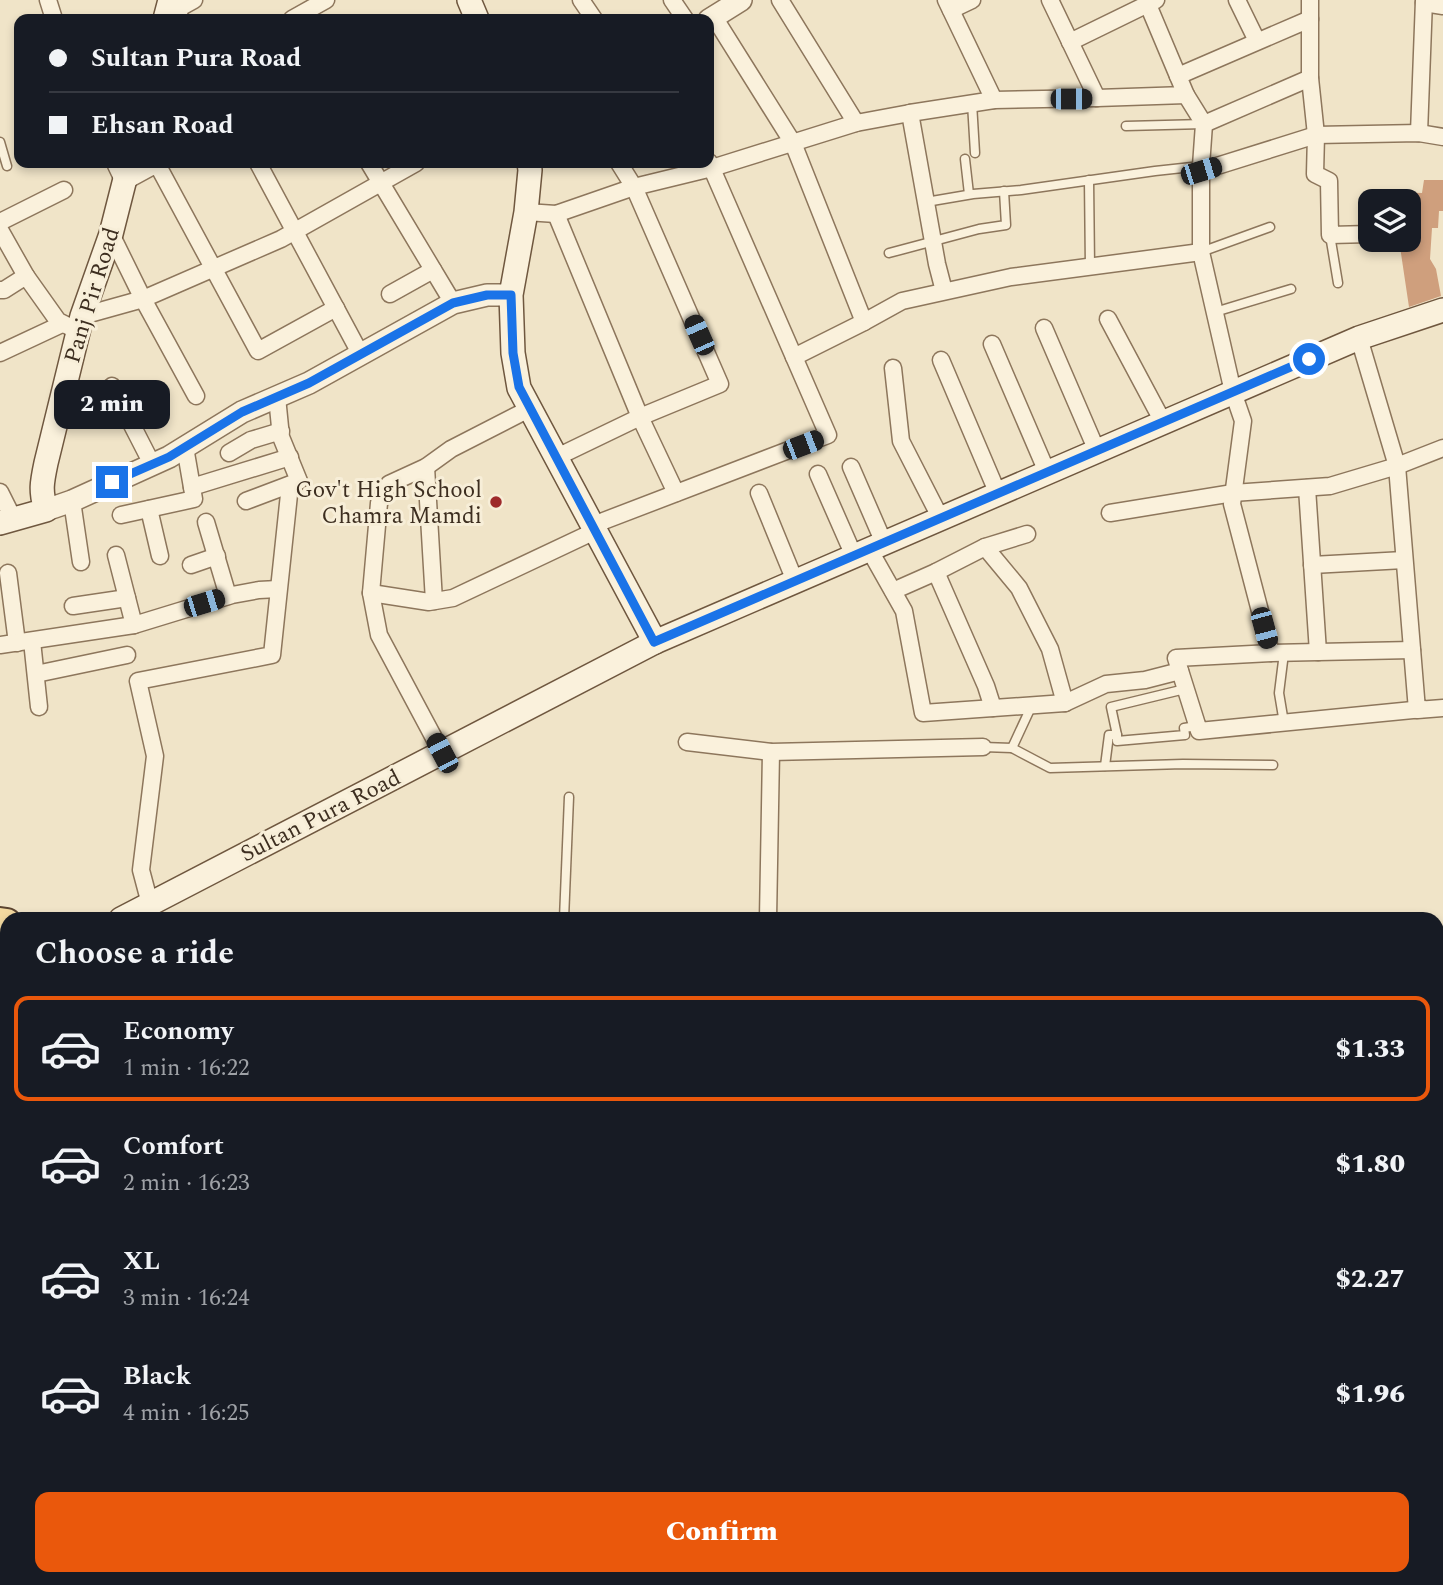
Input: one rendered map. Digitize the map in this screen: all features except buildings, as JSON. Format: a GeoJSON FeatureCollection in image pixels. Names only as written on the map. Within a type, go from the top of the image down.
{"type":"FeatureCollection","features":[{"type":"Feature","properties":{"kind":"main road"},"geometry":{"type":"LineString","coordinates":[[530,168],[526,212],[511,295],[513,353],[519,387],[654,642]]}},
{"type":"Feature","properties":{"kind":"main road","name":"Panj Pir Road"},"geometry":{"type":"LineString","coordinates":[[46,510],[41,496],[41,484],[74,324],[111,234],[123,169]]}},
{"type":"Feature","properties":{"kind":"main road","name":"Sultan Pura Road"},"geometry":{"type":"LineString","coordinates":[[135,912],[654,642],[1359,338],[1443,310]]}},
{"type":"Feature","properties":{"kind":"main road"},"geometry":{"type":"LineString","coordinates":[[7,522],[46,510]]}},
{"type":"Feature","properties":{"kind":"street"},"geometry":{"type":"LineString","coordinates":[[172,10],[194,0]]}},
{"type":"Feature","properties":{"kind":"street"},"geometry":{"type":"LineString","coordinates":[[714,16],[741,0]]}},
{"type":"Feature","properties":{"kind":"street"},"geometry":{"type":"LineString","coordinates":[[780,0],[856,123]]}},
{"type":"Feature","properties":{"kind":"street"},"geometry":{"type":"LineString","coordinates":[[972,0],[949,5],[993,100]]}},
{"type":"Feature","properties":{"kind":"street"},"geometry":{"type":"LineString","coordinates":[[1049,0],[1097,99]]}},
{"type":"Feature","properties":{"kind":"street"},"geometry":{"type":"LineString","coordinates":[[1237,0],[1257,41]]}},
{"type":"Feature","properties":{"kind":"street"},"geometry":{"type":"LineString","coordinates":[[1310,0],[1310,78],[1315,174],[1329,181],[1330,235],[1358,234]]}},
{"type":"Feature","properties":{"kind":"street"},"geometry":{"type":"LineString","coordinates":[[1070,42],[1150,1],[1186,95],[1204,124],[1201,251],[1233,392],[1243,421],[1231,504],[1277,653]]}},
{"type":"Feature","properties":{"kind":"street"},"geometry":{"type":"LineString","coordinates":[[1419,133],[1424,1],[1443,6]]}},
{"type":"Feature","properties":{"kind":"street"},"geometry":{"type":"LineString","coordinates":[[1178,76],[1310,19]]}},
{"type":"Feature","properties":{"kind":"street"},"geometry":{"type":"LineString","coordinates":[[714,23],[793,143],[864,322]]}},
{"type":"Feature","properties":{"kind":"street"},"geometry":{"type":"LineString","coordinates":[[1204,124],[1310,78]]}},
{"type":"Feature","properties":{"kind":"street"},"geometry":{"type":"LineString","coordinates":[[714,164],[856,123],[972,103],[993,100],[1186,95]]}},
{"type":"Feature","properties":{"kind":"street"},"geometry":{"type":"LineString","coordinates":[[910,113],[944,291]]}},
{"type":"Feature","properties":{"kind":"street"},"geometry":{"type":"LineString","coordinates":[[1201,169],[1315,135],[1419,133],[1443,137]]}},
{"type":"Feature","properties":{"kind":"street"},"geometry":{"type":"LineString","coordinates":[[159,168],[258,351],[335,308]]}},
{"type":"Feature","properties":{"kind":"street"},"geometry":{"type":"LineString","coordinates":[[261,168],[360,355]]}},
{"type":"Feature","properties":{"kind":"street"},"geometry":{"type":"LineString","coordinates":[[372,168],[453,303]]}},
{"type":"Feature","properties":{"kind":"street"},"geometry":{"type":"LineString","coordinates":[[0,353],[143,299],[213,269],[295,231],[407,168]]}},
{"type":"Feature","properties":{"kind":"street"},"geometry":{"type":"LineString","coordinates":[[557,457],[640,417],[720,384],[634,187],[622,168]]}},
{"type":"Feature","properties":{"kind":"street"},"geometry":{"type":"LineString","coordinates":[[526,212],[556,214],[700,168]]}},
{"type":"Feature","properties":{"kind":"street"},"geometry":{"type":"LineString","coordinates":[[371,593],[429,602],[453,598],[594,528],[676,493],[828,436],[712,168]]}},
{"type":"Feature","properties":{"kind":"street"},"geometry":{"type":"LineString","coordinates":[[0,222],[64,190]]}},
{"type":"Feature","properties":{"kind":"street"},"geometry":{"type":"LineString","coordinates":[[556,214],[640,417],[676,493]]}},
{"type":"Feature","properties":{"kind":"street"},"geometry":{"type":"LineString","coordinates":[[0,230],[26,276],[58,321],[74,324]]}},
{"type":"Feature","properties":{"kind":"street"},"geometry":{"type":"LineString","coordinates":[[111,234],[196,396]]}},
{"type":"Feature","properties":{"kind":"street"},"geometry":{"type":"LineString","coordinates":[[794,357],[902,301],[1012,277],[1201,251]]}},
{"type":"Feature","properties":{"kind":"street"},"geometry":{"type":"LineString","coordinates":[[390,294],[433,270]]}},
{"type":"Feature","properties":{"kind":"street"},"geometry":{"type":"LineString","coordinates":[[0,290],[26,276]]}},
{"type":"Feature","properties":{"kind":"street"},"geometry":{"type":"LineString","coordinates":[[46,510],[169,457],[242,412],[309,383],[453,303],[487,295],[511,295]]}},
{"type":"Feature","properties":{"kind":"street"},"geometry":{"type":"LineString","coordinates":[[1108,319],[1163,422]]}},
{"type":"Feature","properties":{"kind":"street"},"geometry":{"type":"LineString","coordinates":[[1044,328],[1097,451]]}},
{"type":"Feature","properties":{"kind":"street"},"geometry":{"type":"LineString","coordinates":[[1359,338],[1396,466],[1417,710],[1423,709]]}},
{"type":"Feature","properties":{"kind":"street"},"geometry":{"type":"LineString","coordinates":[[992,344],[1047,472]]}},
{"type":"Feature","properties":{"kind":"street"},"geometry":{"type":"LineString","coordinates":[[941,360],[998,494]]}},
{"type":"Feature","properties":{"kind":"street"},"geometry":{"type":"LineString","coordinates":[[893,368],[901,441],[941,519]]}},
{"type":"Feature","properties":{"kind":"street"},"geometry":{"type":"LineString","coordinates":[[113,386],[152,464]]}},
{"type":"Feature","properties":{"kind":"street"},"geometry":{"type":"LineString","coordinates":[[246,501],[299,481],[281,431],[277,397]]}},
{"type":"Feature","properties":{"kind":"street"},"geometry":{"type":"LineString","coordinates":[[442,753],[379,635],[371,593],[379,502],[389,484],[531,408]]}},
{"type":"Feature","properties":{"kind":"street"},"geometry":{"type":"LineString","coordinates":[[229,453],[251,440],[281,431]]}},
{"type":"Feature","properties":{"kind":"street"},"geometry":{"type":"LineString","coordinates":[[121,516],[194,499],[185,447]]}},
{"type":"Feature","properties":{"kind":"street"},"geometry":{"type":"LineString","coordinates":[[1110,513],[1233,493],[1330,486],[1443,448]]}},
{"type":"Feature","properties":{"kind":"street"},"geometry":{"type":"LineString","coordinates":[[192,486],[289,457]]}},
{"type":"Feature","properties":{"kind":"street"},"geometry":{"type":"LineString","coordinates":[[425,467],[435,601]]}},
{"type":"Feature","properties":{"kind":"street"},"geometry":{"type":"LineString","coordinates":[[851,467],[869,549]]}},
{"type":"Feature","properties":{"kind":"street"},"geometry":{"type":"LineString","coordinates":[[818,474],[869,549],[904,611],[923,713],[1065,703],[1106,684],[1145,680],[1180,671]]}},
{"type":"Feature","properties":{"kind":"street"},"geometry":{"type":"LineString","coordinates":[[150,904],[142,870],[155,757],[138,681],[272,655],[290,485]]}},
{"type":"Feature","properties":{"kind":"street"},"geometry":{"type":"LineString","coordinates":[[1307,488],[1318,652]]}},
{"type":"Feature","properties":{"kind":"street"},"geometry":{"type":"LineString","coordinates":[[0,492],[7,522]]}},
{"type":"Feature","properties":{"kind":"street"},"geometry":{"type":"LineString","coordinates":[[759,493],[795,581]]}},
{"type":"Feature","properties":{"kind":"street"},"geometry":{"type":"LineString","coordinates":[[72,501],[81,562]]}},
{"type":"Feature","properties":{"kind":"street"},"geometry":{"type":"LineString","coordinates":[[149,509],[160,556]]}},
{"type":"Feature","properties":{"kind":"street"},"geometry":{"type":"LineString","coordinates":[[206,522],[228,596]]}},
{"type":"Feature","properties":{"kind":"street"},"geometry":{"type":"LineString","coordinates":[[893,591],[985,547],[1027,534]]}},
{"type":"Feature","properties":{"kind":"street"},"geometry":{"type":"LineString","coordinates":[[985,547],[1019,588],[1050,649],[1065,703]]}},
{"type":"Feature","properties":{"kind":"street"},"geometry":{"type":"LineString","coordinates":[[116,555],[134,625]]}},
{"type":"Feature","properties":{"kind":"street"},"geometry":{"type":"LineString","coordinates":[[191,565],[217,556]]}},
{"type":"Feature","properties":{"kind":"street"},"geometry":{"type":"LineString","coordinates":[[1312,565],[1404,560]]}},
{"type":"Feature","properties":{"kind":"street"},"geometry":{"type":"LineString","coordinates":[[936,572],[993,708]]}},
{"type":"Feature","properties":{"kind":"street"},"geometry":{"type":"LineString","coordinates":[[8,573],[16,643],[36,674],[39,707]]}},
{"type":"Feature","properties":{"kind":"street"},"geometry":{"type":"LineString","coordinates":[[16,643],[134,625],[228,596],[278,589]]}},
{"type":"Feature","properties":{"kind":"street"},"geometry":{"type":"LineString","coordinates":[[74,606],[127,598]]}},
{"type":"Feature","properties":{"kind":"street"},"geometry":{"type":"LineString","coordinates":[[1412,650],[1176,658],[1199,731],[1443,708]]}},
{"type":"Feature","properties":{"kind":"street"},"geometry":{"type":"LineString","coordinates":[[36,674],[127,655]]}},
{"type":"Feature","properties":{"kind":"street"},"geometry":{"type":"LineString","coordinates":[[687,742],[771,752],[983,747]]}},
{"type":"Feature","properties":{"kind":"street"},"geometry":{"type":"LineString","coordinates":[[768,912],[771,752]]}},
{"type":"Feature","properties":{"kind":"lane"},"geometry":{"type":"LineString","coordinates":[[972,103],[975,153]]}},
{"type":"Feature","properties":{"kind":"lane"},"geometry":{"type":"LineString","coordinates":[[1125,126],[1204,124]]}},
{"type":"Feature","properties":{"kind":"lane"},"geometry":{"type":"LineString","coordinates":[[0,142],[7,166]]}},
{"type":"Feature","properties":{"kind":"lane"},"geometry":{"type":"LineString","coordinates":[[965,159],[969,194]]}},
{"type":"Feature","properties":{"kind":"lane"},"geometry":{"type":"LineString","coordinates":[[926,202],[969,194],[1201,169]]}},
{"type":"Feature","properties":{"kind":"lane"},"geometry":{"type":"LineString","coordinates":[[1089,180],[1090,267]]}},
{"type":"Feature","properties":{"kind":"lane"},"geometry":{"type":"LineString","coordinates":[[889,253],[979,229],[1006,225],[1004,191]]}},
{"type":"Feature","properties":{"kind":"lane"},"geometry":{"type":"LineString","coordinates":[[1201,251],[1269,227]]}},
{"type":"Feature","properties":{"kind":"lane"},"geometry":{"type":"LineString","coordinates":[[1330,235],[1338,283]]}},
{"type":"Feature","properties":{"kind":"lane"},"geometry":{"type":"LineString","coordinates":[[1215,312],[1291,289]]}},
{"type":"Feature","properties":{"kind":"lane"},"geometry":{"type":"LineString","coordinates":[[1277,653],[1284,723]]}},
{"type":"Feature","properties":{"kind":"lane"},"geometry":{"type":"LineString","coordinates":[[1185,689],[1111,707],[1117,741],[1185,735],[1184,728],[1197,726]]}},
{"type":"Feature","properties":{"kind":"lane"},"geometry":{"type":"LineString","coordinates":[[1012,748],[1032,705]]}},
{"type":"Feature","properties":{"kind":"lane"},"geometry":{"type":"LineString","coordinates":[[1105,766],[1109,735],[1117,735]]}},
{"type":"Feature","properties":{"kind":"lane"},"geometry":{"type":"LineString","coordinates":[[983,747],[1012,748],[1050,768],[1183,764],[1273,765]]}},
{"type":"Feature","properties":{"kind":"lane"},"geometry":{"type":"LineString","coordinates":[[564,912],[569,797]]}},
{"type":"Feature","properties":{"kind":"place","name":"Gov't High School Chamra Mamdi"},"geometry":{"type":"Point","coordinates":[496,502]}},
{"type":"Feature","properties":{"kind":"route"},"geometry":{"type":"LineString","coordinates":[[112,482],[169,457],[242,412],[309,383],[453,303],[471,297],[511,295],[513,353],[519,387],[654,642],[1309,359]]}}]}
